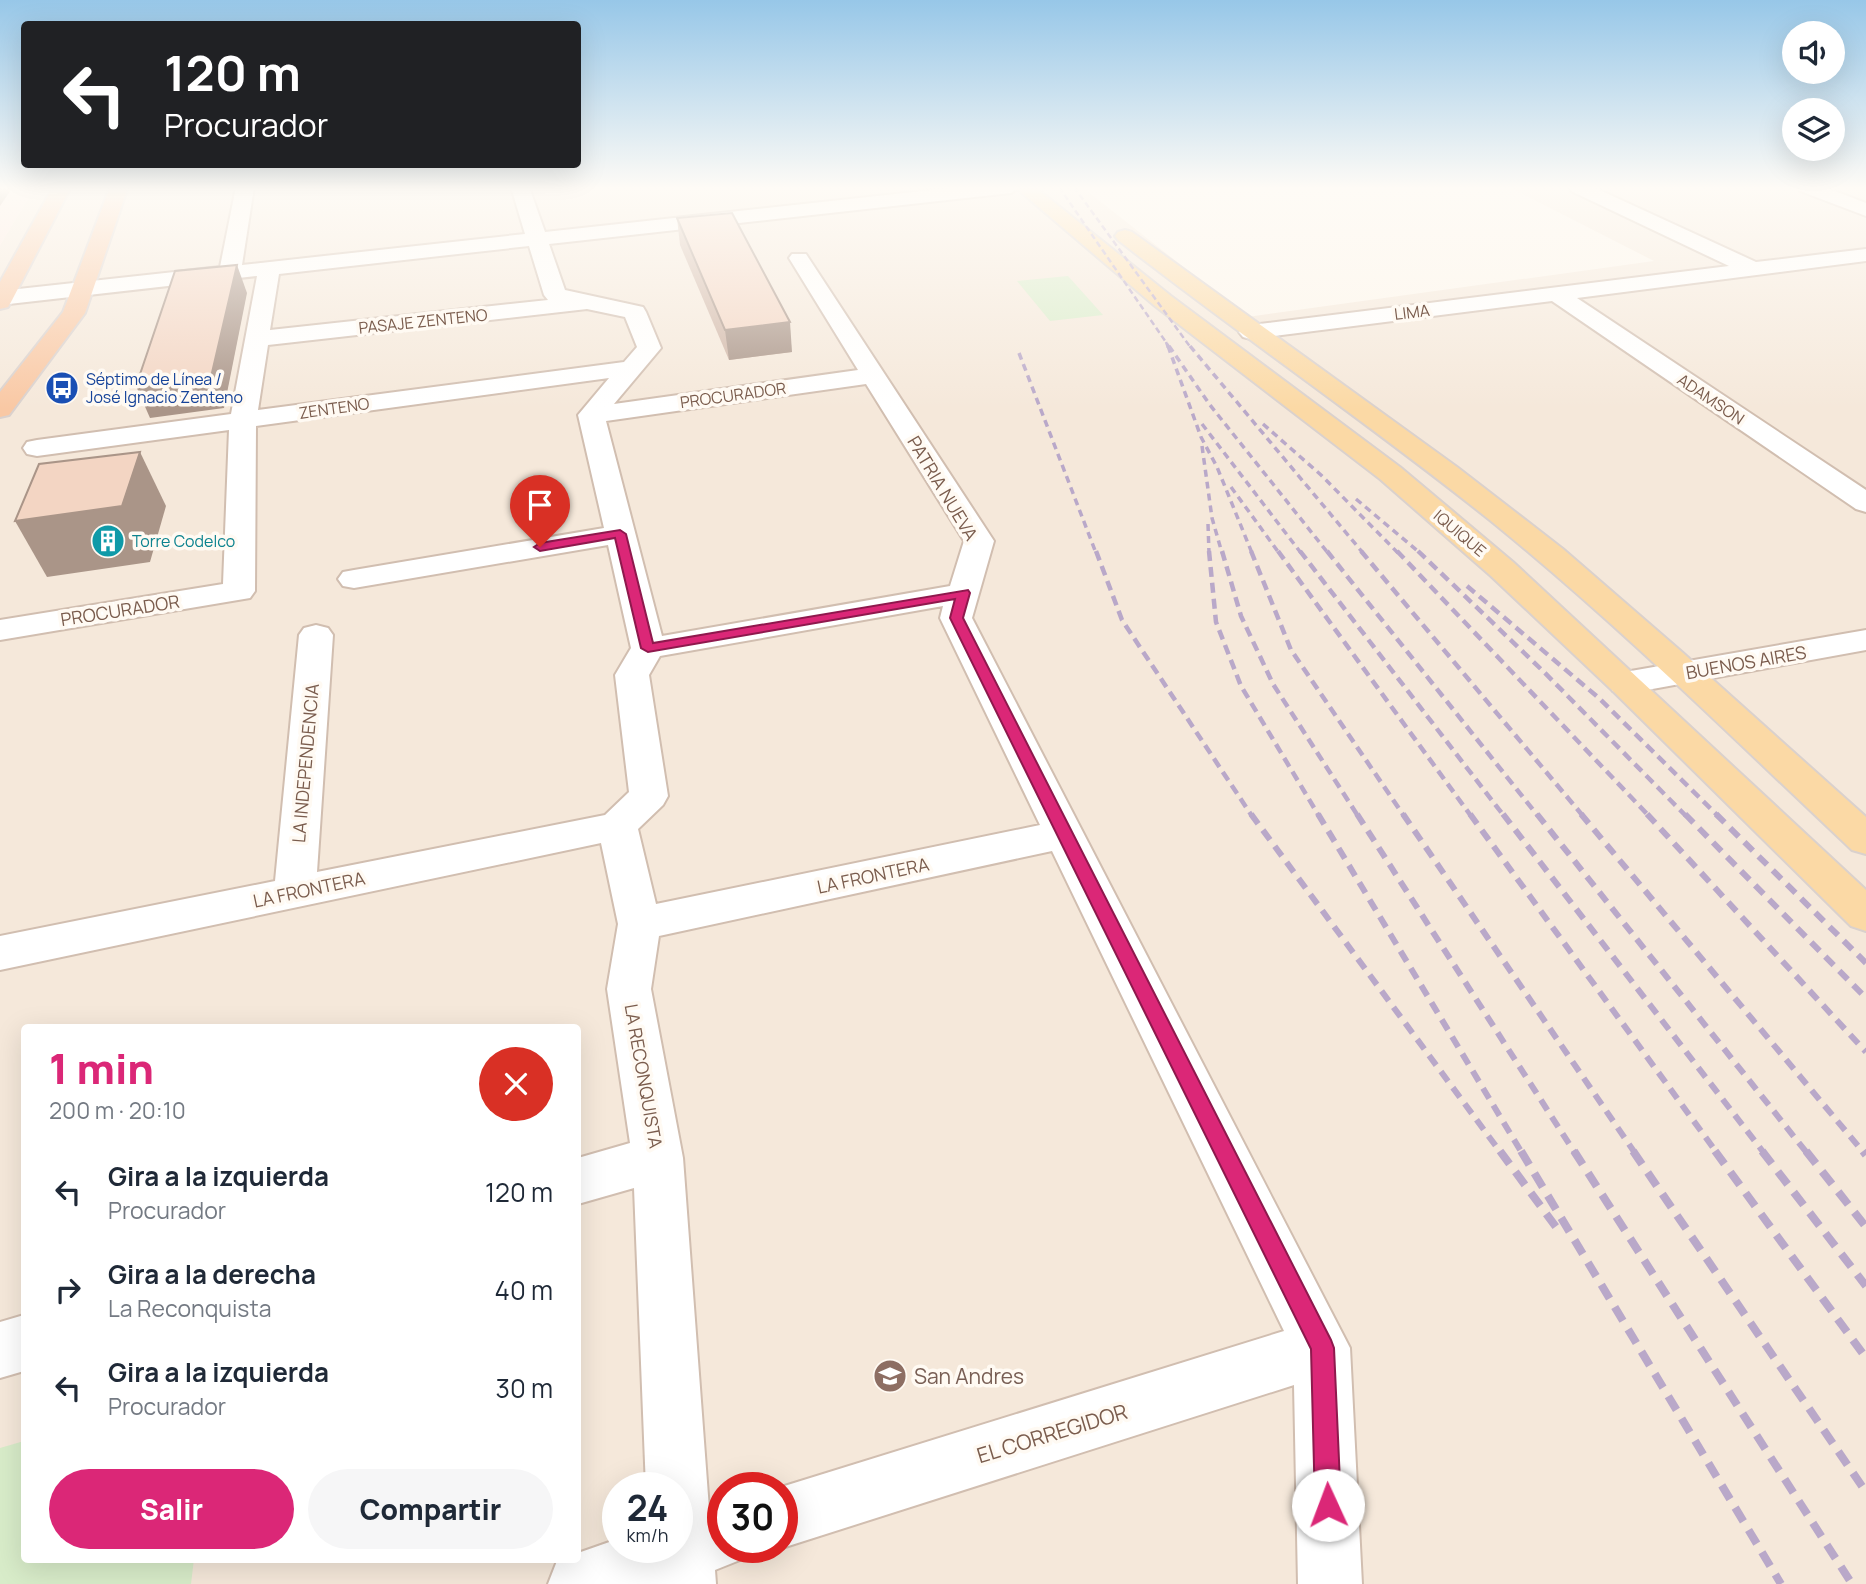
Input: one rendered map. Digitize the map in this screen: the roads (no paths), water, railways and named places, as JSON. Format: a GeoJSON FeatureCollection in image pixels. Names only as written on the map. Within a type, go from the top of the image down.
{"type":"FeatureCollection","features":[{"type":"Feature","properties":{"kind":"highway"},"geometry":{"type":"LineString","coordinates":[[1,299],[22,261]]}},
{"type":"Feature","properties":{"kind":"highway"},"geometry":{"type":"LineString","coordinates":[[0,409],[74,313],[92,261]]}},
{"type":"Feature","properties":{"kind":"main road","name":"IQUIQUE"},"geometry":{"type":"LineString","coordinates":[[1114,261],[1390,473],[1502,569],[1625,682],[1866,915]]}},
{"type":"Feature","properties":{"kind":"main road"},"geometry":{"type":"LineString","coordinates":[[1159,261],[1251,332],[1434,464],[1552,556],[1866,840]]}},
{"type":"Feature","properties":{"kind":"main road"},"geometry":{"type":"LineString","coordinates":[[1163,301],[1201,319],[1251,332]]}},
{"type":"Feature","properties":{"kind":"street"},"geometry":{"type":"LineString","coordinates":[[230,273],[232,261]]}},
{"type":"Feature","properties":{"kind":"street"},"geometry":{"type":"LineString","coordinates":[[1,299],[334,261]]}},
{"type":"Feature","properties":{"kind":"street"},"geometry":{"type":"LineString","coordinates":[[543,261],[555,295],[635,312],[649,348],[591,415],[648,648],[632,675],[649,796],[617,826]]}},
{"type":"Feature","properties":{"kind":"street","name":"PATRIA NUEVA"},"geometry":{"type":"LineString","coordinates":[[801,261],[979,541],[956,618],[1322,1348],[1330,1584]]}},
{"type":"Feature","properties":{"kind":"street"},"geometry":{"type":"LineString","coordinates":[[1737,261],[1754,269]]}},
{"type":"Feature","properties":{"kind":"street","name":"LIMA"},"geometry":{"type":"LineString","coordinates":[[1251,332],[1819,261]]}},
{"type":"Feature","properties":{"kind":"street"},"geometry":{"type":"LineString","coordinates":[[243,420],[269,268]]}},
{"type":"Feature","properties":{"kind":"street","name":"ADAMSON"},"geometry":{"type":"LineString","coordinates":[[1556,294],[1866,503]]}},
{"type":"Feature","properties":{"kind":"street","name":"PASAJE ZENTENO"},"geometry":{"type":"LineString","coordinates":[[257,339],[589,302]]}},
{"type":"Feature","properties":{"kind":"street","name":"ZENTENO"},"geometry":{"type":"LineString","coordinates":[[37,447],[631,368]]}},
{"type":"Feature","properties":{"kind":"street","name":"PROCURADOR"},"geometry":{"type":"LineString","coordinates":[[591,415],[874,376]]}},
{"type":"Feature","properties":{"kind":"street","name":"PROCURADOR"},"geometry":{"type":"LineString","coordinates":[[0,630],[239,591],[243,420]]}},
{"type":"Feature","properties":{"kind":"street"},"geometry":{"type":"LineString","coordinates":[[354,579],[620,534]]}},
{"type":"Feature","properties":{"kind":"street"},"geometry":{"type":"LineString","coordinates":[[648,648],[963,593]]}},
{"type":"Feature","properties":{"kind":"street","name":"LA INDEPENDENCIA"},"geometry":{"type":"LineString","coordinates":[[295,892],[316,635]]}},
{"type":"Feature","properties":{"kind":"street","name":"BUENOS AIRES"},"geometry":{"type":"LineString","coordinates":[[1625,682],[1866,640]]}},
{"type":"Feature","properties":{"kind":"street","name":"LA FRONTERA"},"geometry":{"type":"LineString","coordinates":[[0,954],[617,826]]}},
{"type":"Feature","properties":{"kind":"street","name":"LA RECONQUISTA"},"geometry":{"type":"LineString","coordinates":[[617,826],[639,924],[629,989],[658,1158],[683,1472]]}},
{"type":"Feature","properties":{"kind":"street","name":"LA FRONTERA"},"geometry":{"type":"LineString","coordinates":[[639,924],[1065,834]]}},
{"type":"Feature","properties":{"kind":"street"},"geometry":{"type":"LineString","coordinates":[[581,1180],[658,1158]]}},
{"type":"Feature","properties":{"kind":"street"},"geometry":{"type":"LineString","coordinates":[[0,1350],[21,1344]]}},
{"type":"Feature","properties":{"kind":"street","name":"EL CORREGIDOR"},"geometry":{"type":"LineString","coordinates":[[798,1512],[1322,1348]]}},
{"type":"Feature","properties":{"kind":"street"},"geometry":{"type":"LineString","coordinates":[[580,1584],[622,1563]]}},
{"type":"Feature","properties":{"kind":"railway"},"geometry":{"type":"LineString","coordinates":[[1110,261],[1166,342]]}},
{"type":"Feature","properties":{"kind":"railway"},"geometry":{"type":"LineString","coordinates":[[1128,261],[1191,348]]}},
{"type":"Feature","properties":{"kind":"railway"},"geometry":{"type":"LineString","coordinates":[[1166,342],[1170,348]]}},
{"type":"Feature","properties":{"kind":"railway"},"geometry":{"type":"LineString","coordinates":[[1166,342],[1168,348]]}},
{"type":"Feature","properties":{"kind":"railway"},"geometry":{"type":"LineString","coordinates":[[1168,346],[1201,437],[1217,467],[1252,553]]}},
{"type":"Feature","properties":{"kind":"railway"},"geometry":{"type":"LineString","coordinates":[[1169,346],[1210,405],[1328,553]]}},
{"type":"Feature","properties":{"kind":"railway"},"geometry":{"type":"LineString","coordinates":[[1190,346],[1363,553]]}},
{"type":"Feature","properties":{"kind":"railway"},"geometry":{"type":"LineString","coordinates":[[1019,353],[1096,553]]}},
{"type":"Feature","properties":{"kind":"railway"},"geometry":{"type":"LineString","coordinates":[[1202,424],[1301,553]]}},
{"type":"Feature","properties":{"kind":"railway"},"geometry":{"type":"LineString","coordinates":[[1263,424],[1321,475],[1398,553]]}},
{"type":"Feature","properties":{"kind":"railway"},"geometry":{"type":"LineString","coordinates":[[1202,446],[1212,518],[1222,553]]}},
{"type":"Feature","properties":{"kind":"railway"},"geometry":{"type":"LineString","coordinates":[[1231,487],[1279,553]]}},
{"type":"Feature","properties":{"kind":"railway"},"geometry":{"type":"LineString","coordinates":[[1356,499],[1420,553]]}},
{"type":"Feature","properties":{"kind":"railway"},"geometry":{"type":"LineString","coordinates":[[1208,524],[1209,553]]}},
{"type":"Feature","properties":{"kind":"railway"},"geometry":{"type":"LineString","coordinates":[[1096,551],[1122,620],[1252,816]]}},
{"type":"Feature","properties":{"kind":"railway"},"geometry":{"type":"LineString","coordinates":[[1209,551],[1216,622],[1241,686],[1319,816]]}},
{"type":"Feature","properties":{"kind":"railway"},"geometry":{"type":"LineString","coordinates":[[1222,551],[1241,616],[1273,684],[1358,816]]}},
{"type":"Feature","properties":{"kind":"railway"},"geometry":{"type":"LineString","coordinates":[[1251,551],[1291,650],[1404,816]]}},
{"type":"Feature","properties":{"kind":"railway"},"geometry":{"type":"LineString","coordinates":[[1278,551],[1471,816]]}},
{"type":"Feature","properties":{"kind":"railway"},"geometry":{"type":"LineString","coordinates":[[1300,551],[1504,816]]}},
{"type":"Feature","properties":{"kind":"railway"},"geometry":{"type":"LineString","coordinates":[[1327,551],[1538,816]]}},
{"type":"Feature","properties":{"kind":"railway"},"geometry":{"type":"LineString","coordinates":[[1361,551],[1583,816]]}},
{"type":"Feature","properties":{"kind":"railway"},"geometry":{"type":"LineString","coordinates":[[1397,551],[1649,816]]}},
{"type":"Feature","properties":{"kind":"railway"},"geometry":{"type":"LineString","coordinates":[[1418,551],[1544,672],[1686,816]]}},
{"type":"Feature","properties":{"kind":"railway"},"geometry":{"type":"LineString","coordinates":[[1467,586],[1600,699],[1718,816]]}},
{"type":"Feature","properties":{"kind":"railway"},"geometry":{"type":"LineString","coordinates":[[1251,814],[1501,1153]]}},
{"type":"Feature","properties":{"kind":"railway"},"geometry":{"type":"LineString","coordinates":[[1318,814],[1522,1153]]}},
{"type":"Feature","properties":{"kind":"railway"},"geometry":{"type":"LineString","coordinates":[[1357,814],[1575,1153]]}},
{"type":"Feature","properties":{"kind":"railway"},"geometry":{"type":"LineString","coordinates":[[1403,814],[1635,1153]]}},
{"type":"Feature","properties":{"kind":"railway"},"geometry":{"type":"LineString","coordinates":[[1470,814],[1717,1153]]}},
{"type":"Feature","properties":{"kind":"railway"},"geometry":{"type":"LineString","coordinates":[[1503,814],[1764,1153]]}},
{"type":"Feature","properties":{"kind":"railway"},"geometry":{"type":"LineString","coordinates":[[1537,814],[1807,1153]]}},
{"type":"Feature","properties":{"kind":"railway"},"geometry":{"type":"LineString","coordinates":[[1581,814],[1864,1153]]}},
{"type":"Feature","properties":{"kind":"railway"},"geometry":{"type":"LineString","coordinates":[[1647,814],[1866,1052]]}},
{"type":"Feature","properties":{"kind":"railway"},"geometry":{"type":"LineString","coordinates":[[1685,814],[1866,998]]}},
{"type":"Feature","properties":{"kind":"railway"},"geometry":{"type":"LineString","coordinates":[[1716,814],[1866,963]]}},
{"type":"Feature","properties":{"kind":"railway"},"geometry":{"type":"LineString","coordinates":[[1500,1151],[1556,1227]]}},
{"type":"Feature","properties":{"kind":"railway"},"geometry":{"type":"LineString","coordinates":[[1521,1151],[1781,1584]]}},
{"type":"Feature","properties":{"kind":"railway"},"geometry":{"type":"LineString","coordinates":[[1574,1151],[1852,1584]]}},
{"type":"Feature","properties":{"kind":"railway"},"geometry":{"type":"LineString","coordinates":[[1633,1151],[1866,1492]]}},
{"type":"Feature","properties":{"kind":"railway"},"geometry":{"type":"LineString","coordinates":[[1715,1151],[1866,1358]]}},
{"type":"Feature","properties":{"kind":"railway"},"geometry":{"type":"LineString","coordinates":[[1762,1151],[1866,1286]]}},
{"type":"Feature","properties":{"kind":"railway"},"geometry":{"type":"LineString","coordinates":[[1806,1151],[1866,1227]]}},
{"type":"Feature","properties":{"kind":"railway"},"geometry":{"type":"LineString","coordinates":[[1863,1151],[1866,1155]]}},
{"type":"Feature","properties":{"kind":"place","name":"Séptimo de Línea / José Ignacio Zenteno"},"geometry":{"type":"Point","coordinates":[62,388]}},
{"type":"Feature","properties":{"kind":"place","name":"Torre Codelco"},"geometry":{"type":"Point","coordinates":[108,541]}},
{"type":"Feature","properties":{"kind":"place","name":"San Andres"},"geometry":{"type":"Point","coordinates":[890,1376]}}]}
